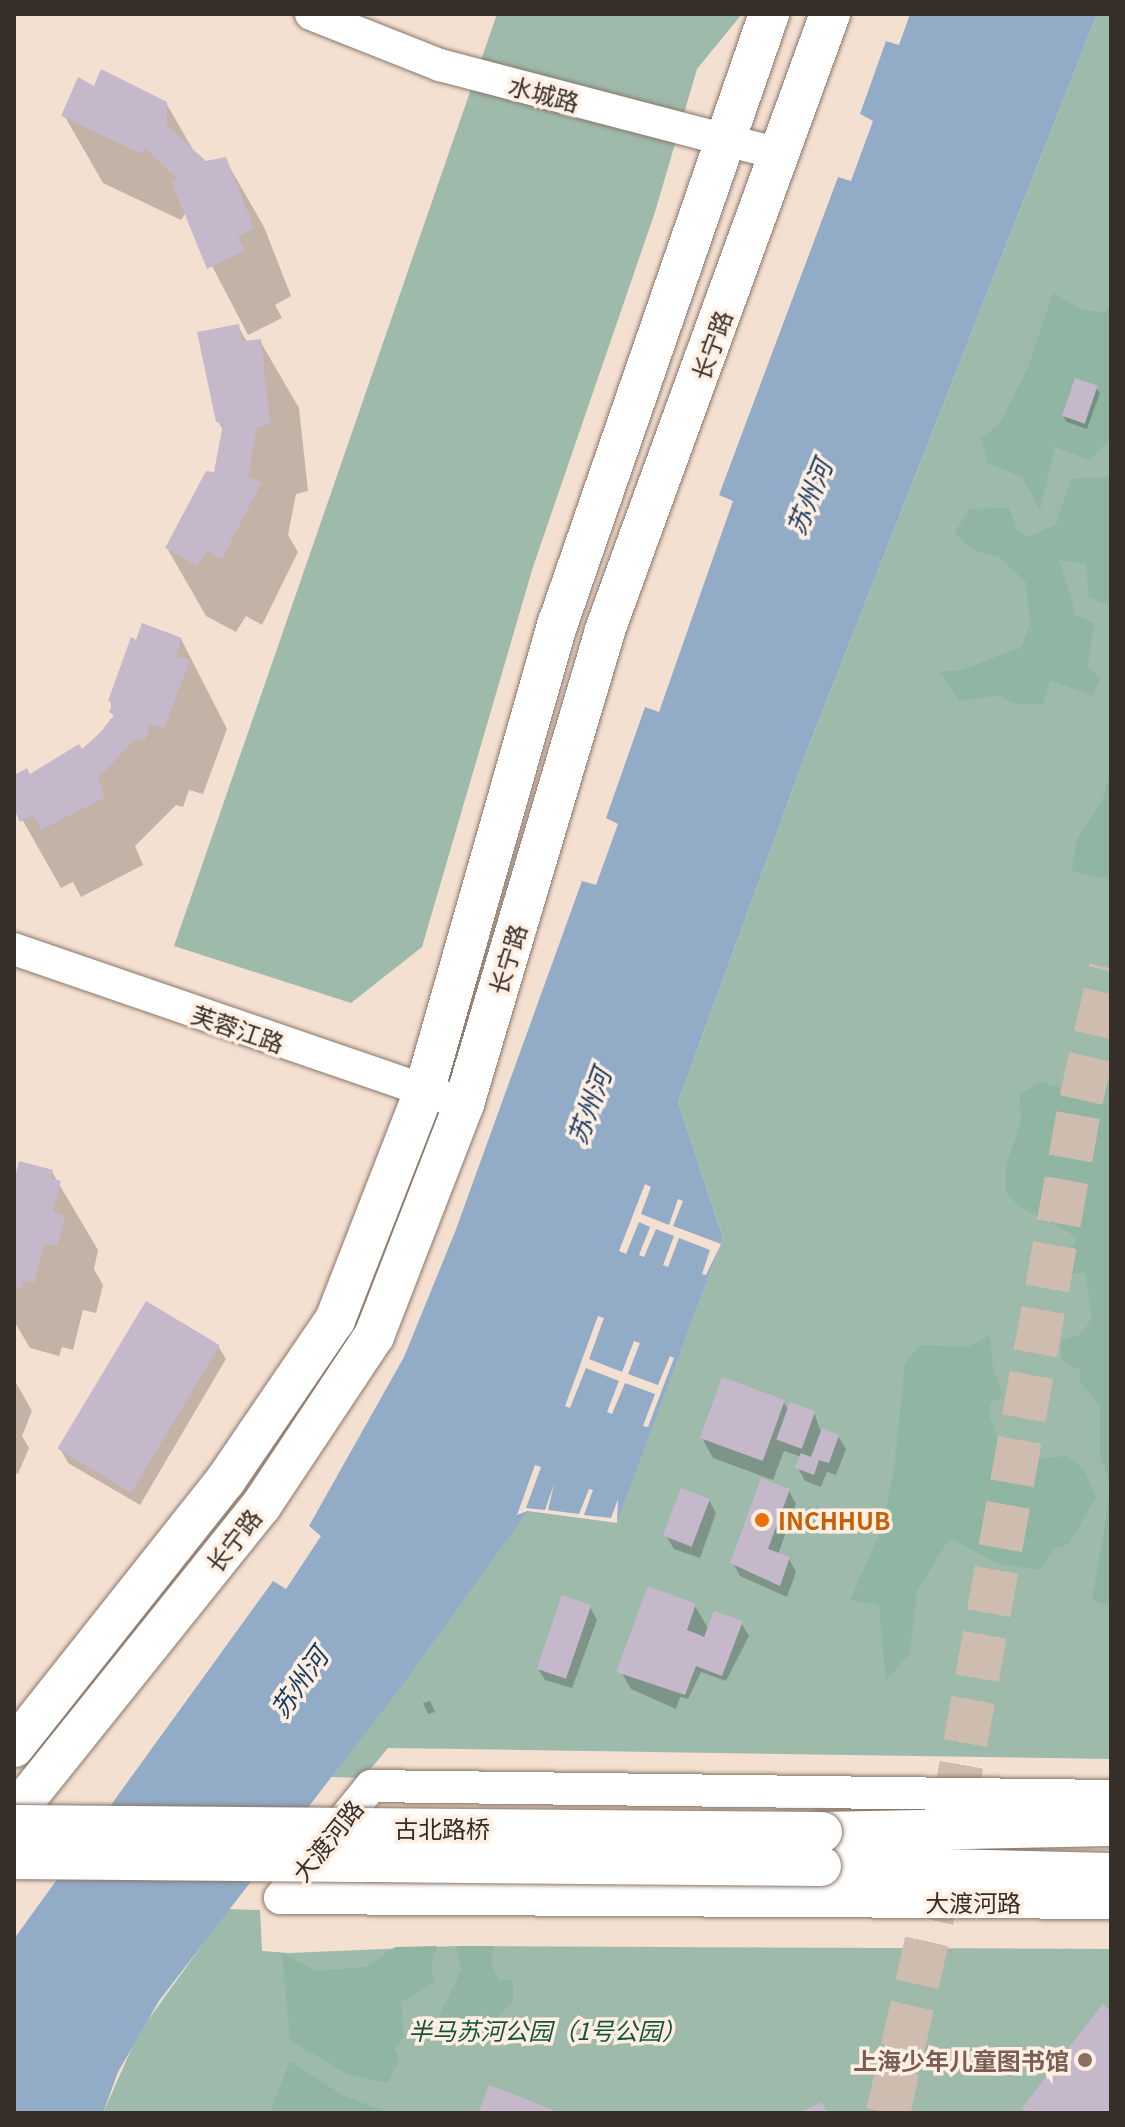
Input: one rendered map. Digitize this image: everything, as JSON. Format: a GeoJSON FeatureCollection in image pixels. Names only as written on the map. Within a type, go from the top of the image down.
{"type":"FeatureCollection","features":[{"type":"Feature","properties":{"kind":"main road","name":"长宁路"},"geometry":{"type":"LineString","coordinates":[[14,1747],[225,1481],[335,1320],[424,1092],[558,623],[769,14]]}},
{"type":"Feature","properties":{"kind":"main road","name":"长宁路"},"geometry":{"type":"LineString","coordinates":[[18,1805],[261,1506],[374,1336],[464,1104],[604,633],[782,155],[830,14]]}},
{"type":"Feature","properties":{"kind":"main road","name":"古北路桥"},"geometry":{"type":"LineString","coordinates":[[18,1805],[822,1849]]}},
{"type":"Feature","properties":{"kind":"main road"},"geometry":{"type":"LineString","coordinates":[[822,1849],[1111,1826]]}},
{"type":"Feature","properties":{"kind":"main road","name":"古北路桥"},"geometry":{"type":"LineString","coordinates":[[14,1859],[822,1849]]}},
{"type":"Feature","properties":{"kind":"main road","name":"大渡河路"},"geometry":{"type":"LineString","coordinates":[[822,1849],[1111,1873]]}},
{"type":"Feature","properties":{"kind":"street","name":"水城路"},"geometry":{"type":"LineString","coordinates":[[311,14],[440,65],[782,155]]}},
{"type":"Feature","properties":{"kind":"street","name":"芙蓉江路"},"geometry":{"type":"LineString","coordinates":[[14,949],[464,1104]]}},
{"type":"Feature","properties":{"kind":"street","name":"大渡河路"},"geometry":{"type":"LineString","coordinates":[[1111,1796],[371,1786],[280,1898],[1111,1903]]}},
{"type":"Feature","properties":{"kind":"green space"},"geometry":{"type":"Polygon","coordinates":[[[497,14],[742,14],[697,69],[655,212],[533,567],[422,947],[351,1003],[174,946],[497,14]]]}},
{"type":"Feature","properties":{"kind":"green space"},"geometry":{"type":"Polygon","coordinates":[[[1097,14],[1111,14],[1111,1759],[388,1748],[363,1778],[331,1777],[527,1511],[617,1522],[723,1238],[678,1102],[806,753],[1097,14]]]}},
{"type":"Feature","properties":{"kind":"green space"},"geometry":{"type":"Polygon","coordinates":[[[1053,293],[1080,309],[1103,313],[1111,306],[1111,429],[1109,442],[1089,460],[1055,447],[1040,510],[1022,477],[988,463],[981,438],[999,424],[1028,368],[1053,293]]]}},
{"type":"Feature","properties":{"kind":"green space"},"geometry":{"type":"Polygon","coordinates":[[[1111,476],[1111,607],[1089,597],[1086,564],[1059,560],[1076,615],[1094,623],[1088,666],[1100,679],[1093,696],[1050,680],[1043,705],[1012,703],[999,695],[960,701],[939,672],[962,670],[1021,647],[1030,625],[1026,582],[999,557],[973,550],[954,533],[970,509],[1009,508],[1016,529],[1028,537],[1055,525],[1072,479],[1111,476]]]}},
{"type":"Feature","properties":{"kind":"green space"},"geometry":{"type":"Polygon","coordinates":[[[1111,769],[1111,876],[1102,878],[1072,871],[1077,840],[1103,798],[1111,769]]]}},
{"type":"Feature","properties":{"kind":"green space"},"geometry":{"type":"Polygon","coordinates":[[[1082,1069],[1102,1076],[1111,1091],[1111,1488],[1100,1456],[1100,1405],[1080,1382],[1080,1370],[1061,1360],[1061,1341],[1081,1334],[1092,1318],[1085,1273],[1061,1274],[1077,1237],[1018,1206],[1006,1192],[1006,1165],[1021,1123],[1020,1094],[1042,1082],[1066,1089],[1082,1069]]]}},
{"type":"Feature","properties":{"kind":"green space"},"geometry":{"type":"Polygon","coordinates":[[[990,1336],[993,1370],[1003,1396],[990,1403],[989,1415],[1002,1446],[1015,1461],[1068,1456],[1085,1471],[1096,1497],[1069,1544],[1055,1548],[1039,1570],[999,1564],[950,1538],[917,1590],[910,1653],[886,1680],[879,1605],[850,1600],[882,1528],[894,1470],[905,1364],[920,1345],[967,1347],[990,1336]]]}},
{"type":"Feature","properties":{"kind":"green space"},"geometry":{"type":"Polygon","coordinates":[[[1111,1488],[1111,1607],[1092,1600],[1111,1488]]]}},
{"type":"Feature","properties":{"kind":"green space","name":"半马苏河公园（1号公园）"},"geometry":{"type":"Polygon","coordinates":[[[228,1909],[260,1910],[262,1951],[289,1953],[456,1946],[1111,1949],[1111,2113],[103,2113],[138,2034],[228,1909]]]}},
{"type":"Feature","properties":{"kind":"green space"},"geometry":{"type":"Polygon","coordinates":[[[437,1946],[431,1964],[434,1982],[401,2002],[404,2037],[394,2049],[399,2060],[388,2083],[347,2074],[290,2040],[282,1953],[316,1971],[366,1967],[395,1947],[437,1946]]]}},
{"type":"Feature","properties":{"kind":"green space"},"geometry":{"type":"Polygon","coordinates":[[[456,1946],[493,1946],[491,1964],[500,1981],[513,1980],[513,2001],[484,2033],[434,2026],[462,1969],[456,1946]]]}},
{"type":"Feature","properties":{"kind":"green space"},"geometry":{"type":"Polygon","coordinates":[[[290,2061],[344,2096],[390,2113],[270,2113],[290,2061]]]}},
{"type":"Feature","properties":{"kind":"water","name":"苏州河"},"geometry":{"type":"Polygon","coordinates":[[[910,14],[1097,14],[806,753],[678,1102],[723,1238],[617,1523],[527,1512],[400,1688],[159,2001],[118,2072],[103,2113],[14,2113],[14,1939],[273,1581],[286,1589],[321,1536],[309,1526],[404,1357],[455,1232],[582,881],[596,885],[618,824],[606,818],[645,707],[659,712],[733,501],[719,495],[838,177],[851,181],[873,121],[860,114],[886,41],[899,45],[910,14]]]}},
{"type":"Feature","properties":{"kind":"pier"},"geometry":{"type":"Polygon","coordinates":[[[645,1184],[651,1187],[641,1214],[669,1225],[678,1199],[683,1201],[673,1226],[721,1244],[706,1275],[702,1274],[710,1250],[679,1238],[668,1267],[663,1265],[674,1236],[656,1229],[644,1257],[639,1255],[650,1227],[639,1222],[626,1254],[619,1251],[645,1184]]]}},
{"type":"Feature","properties":{"kind":"pier"},"geometry":{"type":"Polygon","coordinates":[[[598,1316],[604,1318],[589,1359],[622,1372],[634,1341],[640,1343],[628,1374],[658,1385],[670,1356],[674,1358],[648,1427],[643,1426],[655,1394],[625,1383],[612,1414],[607,1412],[619,1381],[586,1368],[570,1408],[565,1406],[598,1316]]]}},
{"type":"Feature","properties":{"kind":"pier"},"geometry":{"type":"Polygon","coordinates":[[[535,1465],[541,1467],[526,1508],[545,1510],[554,1484],[548,1510],[579,1514],[589,1489],[593,1490],[584,1515],[611,1518],[618,1499],[617,1523],[527,1511],[517,1515],[535,1465]]]}},
{"type":"Feature","properties":{"kind":"building"},"geometry":{"type":"Polygon","coordinates":[[[101,69],[167,102],[167,126],[206,161],[226,157],[254,228],[238,237],[245,250],[207,269],[172,183],[178,179],[145,148],[142,154],[61,116],[78,77],[94,86],[101,69]]]}},
{"type":"Feature","properties":{"kind":"building"},"geometry":{"type":"Polygon","coordinates":[[[239,324],[242,341],[261,339],[270,424],[257,427],[248,477],[261,483],[222,559],[207,550],[197,566],[165,548],[206,471],[214,472],[223,424],[216,422],[197,332],[239,324]]]}},
{"type":"Feature","properties":{"kind":"building"},"geometry":{"type":"Polygon","coordinates":[[[1075,378],[1098,386],[1085,424],[1062,416],[1075,378]]]}},
{"type":"Feature","properties":{"kind":"building"},"geometry":{"type":"Polygon","coordinates":[[[142,623],[182,638],[176,656],[190,660],[164,728],[150,724],[145,741],[136,738],[98,778],[105,797],[41,830],[34,814],[20,822],[14,809],[14,775],[27,768],[30,774],[79,744],[82,749],[100,733],[114,715],[109,712],[113,702],[108,701],[131,637],[136,640],[142,623]]]}},
{"type":"Feature","properties":{"kind":"building"},"geometry":{"type":"Polygon","coordinates":[[[19,1161],[53,1170],[51,1178],[61,1181],[53,1212],[65,1216],[57,1246],[44,1243],[34,1283],[24,1280],[21,1289],[14,1287],[14,1182],[19,1161]]]}},
{"type":"Feature","properties":{"kind":"building"},"geometry":{"type":"Polygon","coordinates":[[[146,1301],[220,1345],[131,1493],[57,1448],[146,1301]]]}},
{"type":"Feature","properties":{"kind":"building"},"geometry":{"type":"Polygon","coordinates":[[[722,1377],[785,1400],[763,1461],[700,1438],[722,1377]]]}},
{"type":"Feature","properties":{"kind":"building"},"geometry":{"type":"Polygon","coordinates":[[[790,1402],[815,1411],[802,1449],[776,1440],[790,1402]]]}},
{"type":"Feature","properties":{"kind":"building"},"geometry":{"type":"Polygon","coordinates":[[[822,1428],[839,1435],[829,1463],[819,1460],[814,1475],[795,1468],[801,1453],[811,1457],[822,1428]]]}},
{"type":"Feature","properties":{"kind":"building","name":"INCHHUB"},"geometry":{"type":"Polygon","coordinates":[[[761,1478],[790,1489],[768,1549],[790,1557],[780,1586],[730,1563],[761,1478]]]}},
{"type":"Feature","properties":{"kind":"building"},"geometry":{"type":"Polygon","coordinates":[[[681,1488],[710,1499],[692,1547],[663,1536],[681,1488]]]}},
{"type":"Feature","properties":{"kind":"building"},"geometry":{"type":"Polygon","coordinates":[[[648,1586],[696,1604],[687,1630],[704,1637],[714,1611],[743,1621],[722,1676],[696,1666],[685,1695],[616,1672],[648,1586]]]}},
{"type":"Feature","properties":{"kind":"building"},"geometry":{"type":"Polygon","coordinates":[[[562,1595],[591,1605],[566,1679],[537,1669],[562,1595]]]}},
{"type":"Feature","properties":{"kind":"building","name":"上海少年儿童图书馆"},"geometry":{"type":"Polygon","coordinates":[[[1103,2004],[1111,2012],[1111,2113],[1027,2113],[1022,2108],[1103,2004]]]}},
{"type":"Feature","properties":{"kind":"building"},"geometry":{"type":"Polygon","coordinates":[[[489,2085],[531,2101],[560,2113],[478,2113],[489,2085]]]}},
{"type":"Feature","properties":{"kind":"building"},"geometry":{"type":"Polygon","coordinates":[[[822,2102],[827,2113],[798,2113],[805,2110],[822,2102]]]}},
{"type":"Feature","properties":{"kind":"tunnel"},"geometry":{"type":"LineString","coordinates":[[888,2113],[942,1873],[1081,1100],[1111,968]]}},
{"type":"Feature","properties":{"kind":"place","name":"INCHHUB"},"geometry":{"type":"Point","coordinates":[762,1520]}},
{"type":"Feature","properties":{"kind":"place","name":"上海少年儿童图书馆"},"geometry":{"type":"Point","coordinates":[1085,2060]}}]}
